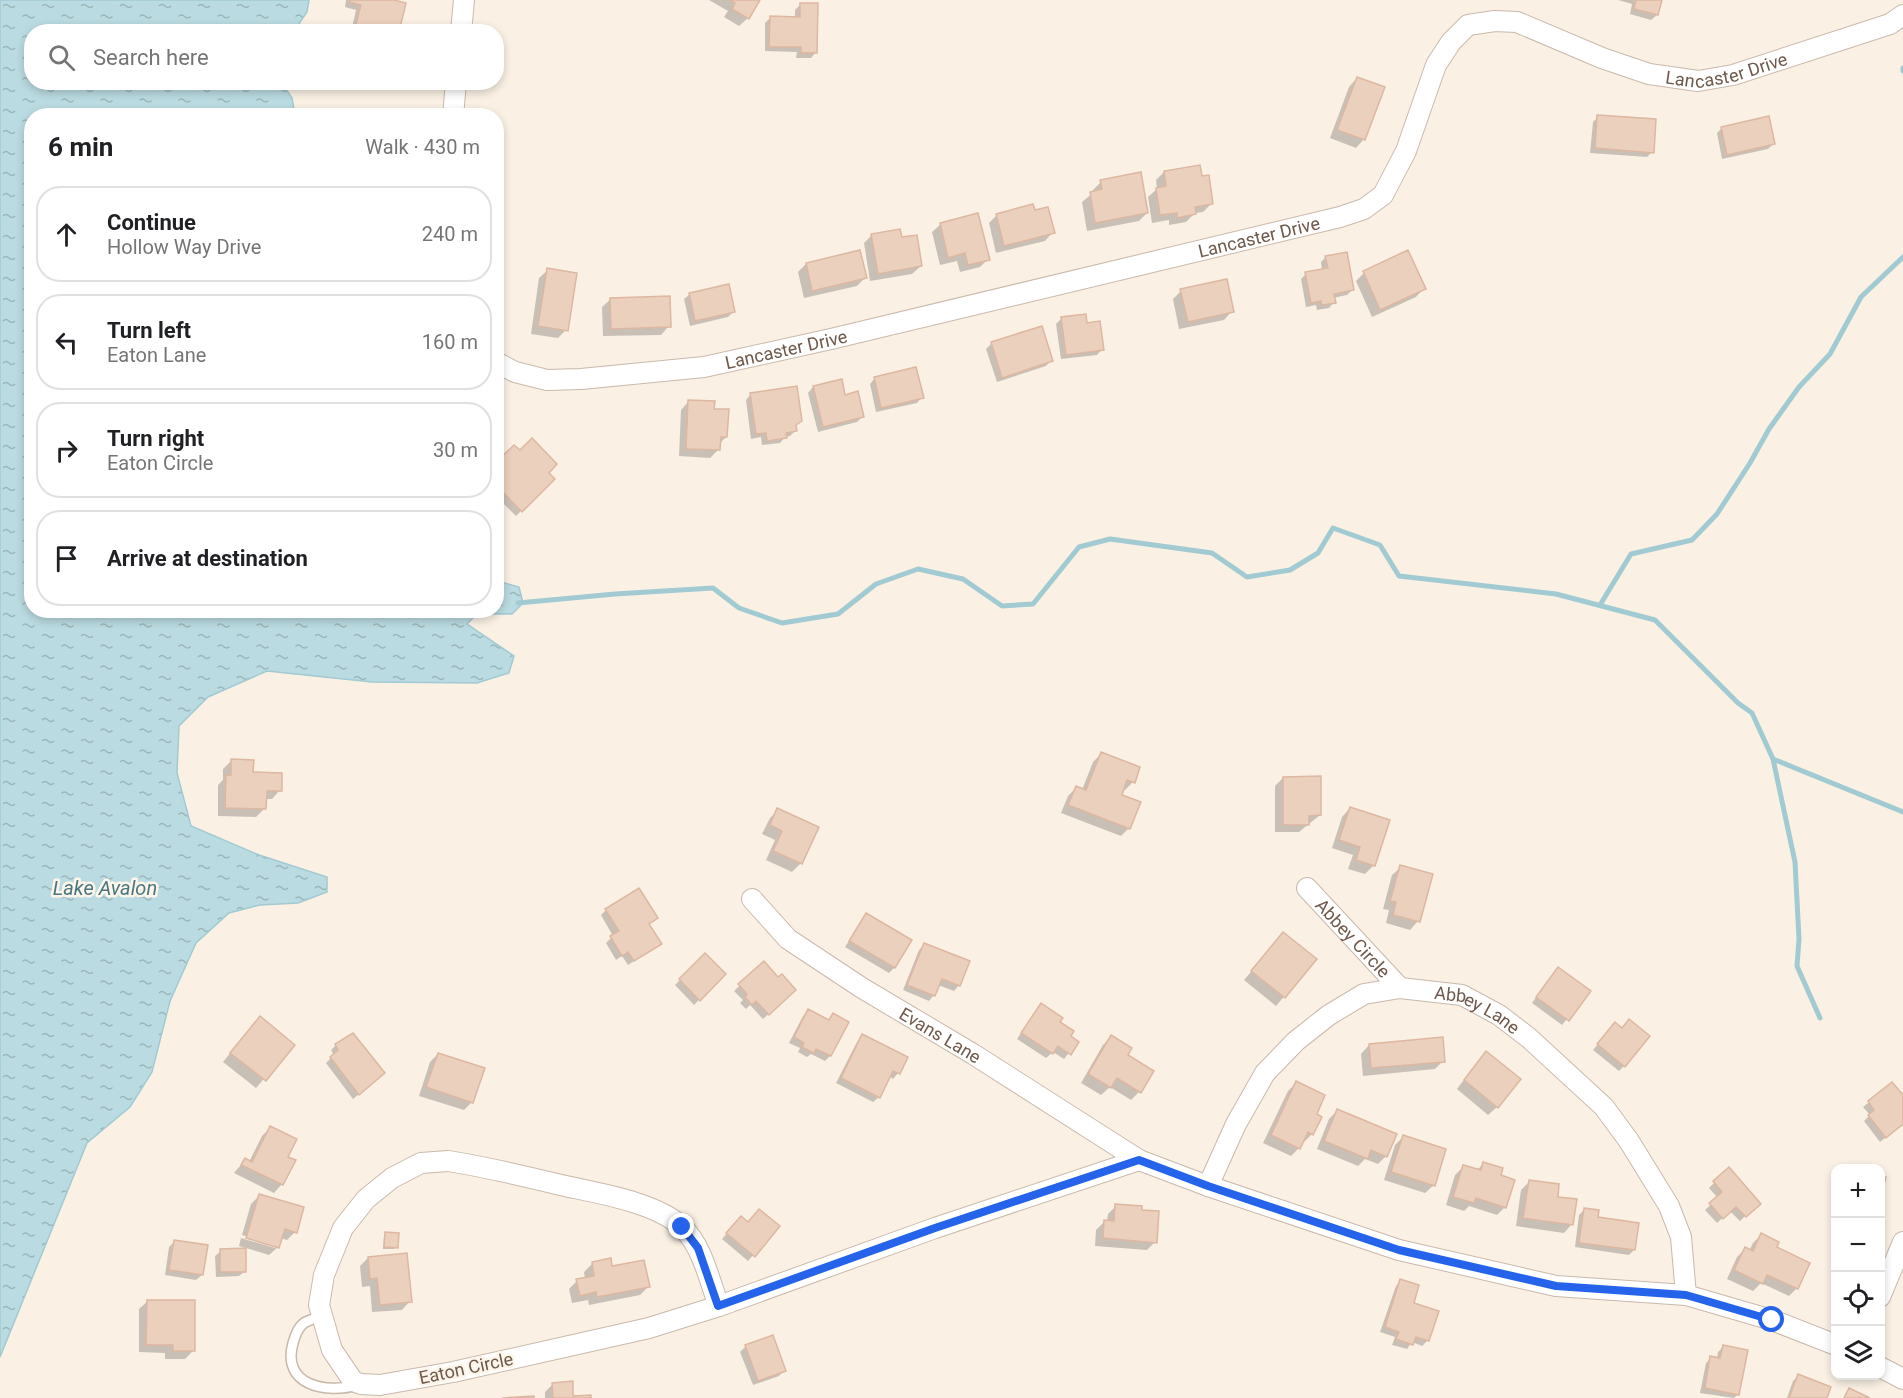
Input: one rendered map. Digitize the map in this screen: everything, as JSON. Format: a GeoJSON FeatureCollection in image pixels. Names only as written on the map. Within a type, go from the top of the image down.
{"type":"FeatureCollection","features":[{"type":"Feature","properties":{"kind":"street"},"geometry":{"type":"LineString","coordinates":[[462,24],[464,0]]}},
{"type":"Feature","properties":{"kind":"street","name":"Lancaster Drive"},"geometry":{"type":"LineString","coordinates":[[504,366],[515,372],[547,380],[581,380],[704,367],[831,339],[1340,217],[1364,208],[1383,195],[1406,151],[1436,65],[1451,42],[1468,25],[1495,21],[1517,22],[1602,58],[1649,74],[1698,81],[1733,75],[1890,24],[1903,15]]}},
{"type":"Feature","properties":{"kind":"street"},"geometry":{"type":"LineString","coordinates":[[454,108],[455,90]]}},
{"type":"Feature","properties":{"kind":"street","name":"Abbey Circle"},"geometry":{"type":"LineString","coordinates":[[1307,888],[1400,988]]}},
{"type":"Feature","properties":{"kind":"street","name":"Evans Lane"},"geometry":{"type":"LineString","coordinates":[[752,899],[788,939],[862,988],[973,1054],[1139,1160],[1208,1186],[1399,1250],[1556,1286],[1686,1295],[1772,1320],[1831,1343]]}},
{"type":"Feature","properties":{"kind":"street","name":"Abbey Lane"},"geometry":{"type":"LineString","coordinates":[[1208,1186],[1236,1124],[1265,1073],[1296,1041],[1329,1015],[1364,994],[1400,988],[1462,995],[1499,1016],[1528,1038],[1604,1107],[1629,1141],[1668,1206],[1681,1237],[1686,1295]]}},
{"type":"Feature","properties":{"kind":"street","name":"Eaton Circle"},"geometry":{"type":"LineString","coordinates":[[361,1384],[380,1385],[453,1372],[650,1328],[935,1228],[1139,1160]]}},
{"type":"Feature","properties":{"kind":"street"},"geometry":{"type":"LineString","coordinates":[[361,1384],[353,1381],[332,1350],[319,1305],[324,1275],[343,1228],[366,1199],[392,1178],[421,1163],[448,1161],[506,1170],[606,1195],[659,1212],[682,1227],[698,1248],[718,1306]]}},
{"type":"Feature","properties":{"kind":"street"},"geometry":{"type":"LineString","coordinates":[[1885,1287],[1903,1242]]}},
{"type":"Feature","properties":{"kind":"street"},"geometry":{"type":"LineString","coordinates":[[1885,1369],[1903,1379]]}},
{"type":"Feature","properties":{"kind":"lane"},"geometry":{"type":"LineString","coordinates":[[322,1316],[303,1323],[295,1334],[291,1349],[292,1364],[298,1377],[325,1389],[343,1389],[361,1384]]}},
{"type":"Feature","properties":{"kind":"water","name":"Lake Avalon"},"geometry":{"type":"Polygon","coordinates":[[[0,0],[309,0],[307,12],[299,24],[24,24],[24,90],[287,90],[292,98],[294,108],[24,108],[24,618],[473,618],[467,624],[514,656],[509,673],[477,683],[372,682],[267,671],[208,697],[179,726],[177,773],[191,826],[259,855],[327,877],[327,892],[298,903],[260,905],[229,913],[196,943],[170,1001],[152,1072],[130,1107],[87,1143],[0,1357],[0,0]]]}},
{"type":"Feature","properties":{"kind":"water","name":"Lake Avalon"},"geometry":{"type":"Polygon","coordinates":[[[504,583],[519,587],[523,603],[512,614],[504,614],[504,583]]]}},
{"type":"Feature","properties":{"kind":"building"},"geometry":{"type":"Polygon","coordinates":[[[350,0],[394,0],[406,3],[401,24],[356,24],[361,5],[349,2],[350,0]]]}},
{"type":"Feature","properties":{"kind":"building"},"geometry":{"type":"Polygon","coordinates":[[[730,0],[760,0],[749,19],[732,9],[735,3],[730,0]]]}},
{"type":"Feature","properties":{"kind":"building"},"geometry":{"type":"Polygon","coordinates":[[[1636,0],[1662,0],[1658,15],[1634,9],[1636,0]]]}},
{"type":"Feature","properties":{"kind":"building"},"geometry":{"type":"Polygon","coordinates":[[[800,3],[818,3],[817,53],[801,53],[801,47],[769,47],[770,16],[800,17],[800,3]]]}},
{"type":"Feature","properties":{"kind":"building"},"geometry":{"type":"Polygon","coordinates":[[[1357,77],[1385,87],[1365,140],[1337,130],[1357,77]]]}},
{"type":"Feature","properties":{"kind":"building"},"geometry":{"type":"Polygon","coordinates":[[[1597,115],[1656,119],[1654,153],[1595,148],[1597,115]]]}},
{"type":"Feature","properties":{"kind":"building"},"geometry":{"type":"Polygon","coordinates":[[[1769,116],[1775,144],[1727,155],[1721,127],[1769,116]]]}},
{"type":"Feature","properties":{"kind":"building"},"geometry":{"type":"Polygon","coordinates":[[[1200,165],[1202,176],[1209,175],[1213,204],[1195,207],[1196,214],[1177,218],[1177,213],[1160,215],[1156,188],[1166,186],[1164,171],[1200,165]]]}},
{"type":"Feature","properties":{"kind":"building"},"geometry":{"type":"Polygon","coordinates":[[[1141,172],[1148,213],[1095,223],[1090,192],[1102,189],[1100,180],[1141,172]]]}},
{"type":"Feature","properties":{"kind":"building"},"geometry":{"type":"Polygon","coordinates":[[[1033,204],[1035,210],[1048,207],[1055,233],[1004,246],[996,214],[1033,204]]]}},
{"type":"Feature","properties":{"kind":"building"},"geometry":{"type":"Polygon","coordinates":[[[978,213],[990,260],[968,265],[965,253],[948,258],[940,223],[978,213]]]}},
{"type":"Feature","properties":{"kind":"building"},"geometry":{"type":"Polygon","coordinates":[[[900,229],[902,237],[917,235],[922,266],[878,274],[871,234],[900,229]]]}},
{"type":"Feature","properties":{"kind":"building"},"geometry":{"type":"Polygon","coordinates":[[[860,250],[867,278],[812,291],[806,263],[860,250]]]}},
{"type":"Feature","properties":{"kind":"building"},"geometry":{"type":"Polygon","coordinates":[[[1408,250],[1426,289],[1380,310],[1363,271],[1408,250]]]}},
{"type":"Feature","properties":{"kind":"building"},"geometry":{"type":"Polygon","coordinates":[[[1347,252],[1354,290],[1334,294],[1336,303],[1322,305],[1321,301],[1311,303],[1305,272],[1328,268],[1325,256],[1347,252]]]}},
{"type":"Feature","properties":{"kind":"building"},"geometry":{"type":"Polygon","coordinates":[[[547,268],[577,273],[568,331],[538,326],[547,268]]]}},
{"type":"Feature","properties":{"kind":"building"},"geometry":{"type":"Polygon","coordinates":[[[1227,279],[1234,312],[1188,322],[1180,289],[1227,279]]]}},
{"type":"Feature","properties":{"kind":"building"},"geometry":{"type":"Polygon","coordinates":[[[729,284],[735,312],[695,321],[689,293],[729,284]]]}},
{"type":"Feature","properties":{"kind":"building"},"geometry":{"type":"Polygon","coordinates":[[[670,296],[671,327],[611,329],[610,298],[670,296]]]}},
{"type":"Feature","properties":{"kind":"building"},"geometry":{"type":"Polygon","coordinates":[[[1086,314],[1087,323],[1100,321],[1104,350],[1066,355],[1061,317],[1086,314]]]}},
{"type":"Feature","properties":{"kind":"building"},"geometry":{"type":"Polygon","coordinates":[[[1042,326],[1053,361],[1002,378],[991,342],[1042,326]]]}},
{"type":"Feature","properties":{"kind":"building"},"geometry":{"type":"Polygon","coordinates":[[[916,367],[924,398],[881,408],[874,377],[916,367]]]}},
{"type":"Feature","properties":{"kind":"building"},"geometry":{"type":"Polygon","coordinates":[[[842,379],[845,395],[858,391],[864,417],[823,427],[813,386],[842,379]]]}},
{"type":"Feature","properties":{"kind":"building"},"geometry":{"type":"Polygon","coordinates":[[[797,386],[802,421],[796,425],[797,431],[786,433],[787,438],[767,441],[766,433],[756,434],[750,393],[797,386]]]}},
{"type":"Feature","properties":{"kind":"building"},"geometry":{"type":"Polygon","coordinates":[[[688,400],[715,401],[714,409],[729,409],[727,437],[721,437],[720,450],[686,449],[688,400]]]}},
{"type":"Feature","properties":{"kind":"building"},"geometry":{"type":"Polygon","coordinates":[[[532,438],[557,464],[549,473],[555,479],[522,512],[504,493],[504,454],[514,445],[520,450],[532,438]]]}},
{"type":"Feature","properties":{"kind":"building"},"geometry":{"type":"Polygon","coordinates":[[[1101,752],[1140,767],[1135,783],[1127,780],[1122,795],[1141,802],[1130,829],[1068,805],[1076,786],[1086,790],[1101,752]]]}},
{"type":"Feature","properties":{"kind":"building"},"geometry":{"type":"Polygon","coordinates":[[[231,759],[254,760],[253,772],[282,773],[282,791],[267,791],[266,809],[225,808],[226,775],[231,775],[231,759]]]}},
{"type":"Feature","properties":{"kind":"building"},"geometry":{"type":"Polygon","coordinates":[[[1321,776],[1321,815],[1309,816],[1309,825],[1283,825],[1283,777],[1321,776]]]}},
{"type":"Feature","properties":{"kind":"building"},"geometry":{"type":"Polygon","coordinates":[[[1350,807],[1390,820],[1375,866],[1356,860],[1360,847],[1339,840],[1350,807]]]}},
{"type":"Feature","properties":{"kind":"building"},"geometry":{"type":"Polygon","coordinates":[[[777,808],[819,827],[802,864],[773,851],[782,831],[770,825],[777,808]]]}},
{"type":"Feature","properties":{"kind":"building"},"geometry":{"type":"Polygon","coordinates":[[[1400,865],[1433,874],[1420,922],[1393,915],[1396,902],[1390,901],[1400,865]]]}},
{"type":"Feature","properties":{"kind":"building"},"geometry":{"type":"Polygon","coordinates":[[[639,888],[658,918],[649,924],[662,944],[634,961],[628,952],[622,956],[610,936],[619,931],[605,909],[639,888]]]}},
{"type":"Feature","properties":{"kind":"building"},"geometry":{"type":"Polygon","coordinates":[[[866,913],[912,940],[895,968],[849,941],[866,913]]]}},
{"type":"Feature","properties":{"kind":"building"},"geometry":{"type":"Polygon","coordinates":[[[1283,932],[1317,959],[1285,998],[1251,971],[1283,932]]]}},
{"type":"Feature","properties":{"kind":"building"},"geometry":{"type":"Polygon","coordinates":[[[924,943],[970,961],[960,986],[942,979],[935,996],[907,985],[924,943]]]}},
{"type":"Feature","properties":{"kind":"building"},"geometry":{"type":"Polygon","coordinates":[[[705,953],[726,974],[700,1001],[679,979],[705,953]]]}},
{"type":"Feature","properties":{"kind":"building"},"geometry":{"type":"Polygon","coordinates":[[[764,961],[778,977],[782,974],[796,990],[769,1015],[756,1001],[752,1005],[745,997],[747,994],[738,984],[764,961]]]}},
{"type":"Feature","properties":{"kind":"building"},"geometry":{"type":"Polygon","coordinates":[[[1558,967],[1591,991],[1569,1021],[1536,997],[1558,967]]]}},
{"type":"Feature","properties":{"kind":"building"},"geometry":{"type":"Polygon","coordinates":[[[1041,1003],[1063,1018],[1060,1022],[1074,1031],[1071,1036],[1079,1042],[1071,1055],[1058,1046],[1053,1054],[1021,1033],[1041,1003]]]}},
{"type":"Feature","properties":{"kind":"building"},"geometry":{"type":"Polygon","coordinates":[[[808,1009],[829,1020],[833,1013],[849,1022],[831,1056],[816,1049],[814,1053],[802,1047],[804,1043],[794,1037],[808,1009]]]}},
{"type":"Feature","properties":{"kind":"building"},"geometry":{"type":"Polygon","coordinates":[[[260,1016],[295,1045],[266,1081],[230,1053],[260,1016]]]}},
{"type":"Feature","properties":{"kind":"building"},"geometry":{"type":"Polygon","coordinates":[[[1629,1019],[1650,1036],[1625,1067],[1597,1044],[1615,1022],[1622,1028],[1629,1019]]]}},
{"type":"Feature","properties":{"kind":"building"},"geometry":{"type":"Polygon","coordinates":[[[353,1033],[385,1073],[359,1095],[330,1057],[338,1050],[335,1044],[353,1033]]]}},
{"type":"Feature","properties":{"kind":"building"},"geometry":{"type":"Polygon","coordinates":[[[862,1034],[908,1057],[900,1074],[893,1071],[880,1098],[841,1078],[862,1034]]]}},
{"type":"Feature","properties":{"kind":"building"},"geometry":{"type":"Polygon","coordinates":[[[1111,1035],[1132,1048],[1128,1055],[1154,1071],[1141,1093],[1117,1078],[1111,1088],[1088,1074],[1111,1035]]]}},
{"type":"Feature","properties":{"kind":"building"},"geometry":{"type":"Polygon","coordinates":[[[1443,1037],[1445,1062],[1371,1068],[1369,1044],[1443,1037]]]}},
{"type":"Feature","properties":{"kind":"building"},"geometry":{"type":"Polygon","coordinates":[[[1486,1051],[1521,1079],[1498,1108],[1464,1080],[1486,1051]]]}},
{"type":"Feature","properties":{"kind":"building"},"geometry":{"type":"Polygon","coordinates":[[[438,1053],[485,1068],[473,1103],[426,1087],[438,1053]]]}},
{"type":"Feature","properties":{"kind":"building"},"geometry":{"type":"Polygon","coordinates":[[[1296,1081],[1325,1095],[1317,1114],[1322,1117],[1313,1135],[1308,1132],[1300,1149],[1271,1135],[1296,1081]]]}},
{"type":"Feature","properties":{"kind":"building"},"geometry":{"type":"Polygon","coordinates":[[[1892,1082],[1903,1095],[1903,1124],[1886,1138],[1868,1115],[1874,1110],[1868,1101],[1892,1082]]]}},
{"type":"Feature","properties":{"kind":"building"},"geometry":{"type":"Polygon","coordinates":[[[1337,1109],[1397,1134],[1387,1157],[1371,1150],[1368,1159],[1324,1141],[1337,1109]]]}},
{"type":"Feature","properties":{"kind":"building"},"geometry":{"type":"Polygon","coordinates":[[[270,1126],[297,1139],[288,1157],[296,1160],[283,1185],[241,1165],[245,1158],[252,1162],[270,1126]]]}},
{"type":"Feature","properties":{"kind":"building"},"geometry":{"type":"Polygon","coordinates":[[[1403,1135],[1446,1149],[1435,1186],[1391,1172],[1403,1135]]]}},
{"type":"Feature","properties":{"kind":"building"},"geometry":{"type":"Polygon","coordinates":[[[1483,1162],[1503,1168],[1501,1175],[1515,1180],[1506,1208],[1476,1198],[1474,1203],[1453,1197],[1463,1165],[1481,1170],[1483,1162]]]}},
{"type":"Feature","properties":{"kind":"building"},"geometry":{"type":"Polygon","coordinates":[[[1729,1167],[1761,1204],[1746,1217],[1736,1207],[1723,1219],[1709,1203],[1722,1192],[1713,1181],[1729,1167]]]}},
{"type":"Feature","properties":{"kind":"building"},"geometry":{"type":"Polygon","coordinates":[[[1529,1180],[1559,1184],[1558,1197],[1577,1199],[1573,1225],[1523,1218],[1529,1180]]]}},
{"type":"Feature","properties":{"kind":"building"},"geometry":{"type":"Polygon","coordinates":[[[259,1194],[304,1207],[297,1233],[285,1229],[279,1248],[246,1238],[259,1194]]]}},
{"type":"Feature","properties":{"kind":"building"},"geometry":{"type":"Polygon","coordinates":[[[1115,1204],[1142,1206],[1142,1210],[1159,1211],[1157,1243],[1103,1238],[1104,1220],[1114,1221],[1115,1204]]]}},
{"type":"Feature","properties":{"kind":"building"},"geometry":{"type":"Polygon","coordinates":[[[1584,1208],[1599,1210],[1598,1217],[1639,1223],[1635,1250],[1579,1243],[1584,1208]]]}},
{"type":"Feature","properties":{"kind":"building"},"geometry":{"type":"Polygon","coordinates":[[[759,1209],[780,1226],[755,1257],[726,1233],[741,1216],[748,1222],[759,1209]]]}},
{"type":"Feature","properties":{"kind":"building"},"geometry":{"type":"Polygon","coordinates":[[[385,1232],[399,1233],[398,1248],[384,1247],[385,1232]]]}},
{"type":"Feature","properties":{"kind":"building"},"geometry":{"type":"Polygon","coordinates":[[[1761,1233],[1779,1242],[1777,1247],[1810,1263],[1798,1289],[1767,1275],[1763,1284],[1734,1270],[1745,1247],[1753,1251],[1761,1233]]]}},
{"type":"Feature","properties":{"kind":"building"},"geometry":{"type":"Polygon","coordinates":[[[174,1240],[208,1245],[203,1275],[169,1270],[174,1240]]]}},
{"type":"Feature","properties":{"kind":"building"},"geometry":{"type":"Polygon","coordinates":[[[246,1248],[246,1272],[220,1272],[220,1249],[246,1248]]]}},
{"type":"Feature","properties":{"kind":"building"},"geometry":{"type":"Polygon","coordinates":[[[407,1253],[412,1302],[380,1305],[377,1278],[370,1279],[368,1257],[407,1253]]]}},
{"type":"Feature","properties":{"kind":"building"},"geometry":{"type":"Polygon","coordinates":[[[611,1258],[612,1266],[644,1260],[650,1287],[597,1297],[596,1292],[580,1296],[576,1279],[594,1276],[592,1262],[611,1258]]]}},
{"type":"Feature","properties":{"kind":"building"},"geometry":{"type":"Polygon","coordinates":[[[1400,1279],[1419,1285],[1414,1303],[1439,1311],[1429,1341],[1416,1337],[1413,1345],[1396,1339],[1399,1332],[1385,1327],[1400,1279]]]}},
{"type":"Feature","properties":{"kind":"building"},"geometry":{"type":"Polygon","coordinates":[[[147,1300],[195,1300],[195,1351],[173,1351],[173,1345],[146,1345],[147,1300]]]}},
{"type":"Feature","properties":{"kind":"building"},"geometry":{"type":"Polygon","coordinates":[[[773,1335],[786,1371],[758,1381],[745,1345],[773,1335]]]}},
{"type":"Feature","properties":{"kind":"building"},"geometry":{"type":"Polygon","coordinates":[[[1723,1345],[1748,1350],[1739,1395],[1705,1388],[1710,1356],[1720,1358],[1723,1345]]]}},
{"type":"Feature","properties":{"kind":"building"},"geometry":{"type":"Polygon","coordinates":[[[1798,1374],[1831,1387],[1827,1398],[1789,1398],[1798,1374]]]}},
{"type":"Feature","properties":{"kind":"building"},"geometry":{"type":"Polygon","coordinates":[[[573,1381],[573,1396],[591,1395],[591,1398],[553,1398],[552,1383],[573,1381]]]}},
{"type":"Feature","properties":{"kind":"building"},"geometry":{"type":"Polygon","coordinates":[[[1849,1388],[1870,1398],[1844,1398],[1849,1388]]]}},
{"type":"Feature","properties":{"kind":"building"},"geometry":{"type":"Polygon","coordinates":[[[534,1396],[534,1398],[502,1398],[534,1396]]]}},
{"type":"Feature","properties":{"kind":"waterway"},"geometry":{"type":"LineString","coordinates":[[1600,605],[1631,554],[1692,540],[1717,514],[1769,429],[1799,387],[1830,354],[1861,297],[1903,257]]}},
{"type":"Feature","properties":{"kind":"waterway"},"geometry":{"type":"LineString","coordinates":[[518,603],[713,588],[739,608],[782,623],[838,614],[876,584],[918,569],[963,579],[1002,606],[1033,604],[1079,547],[1110,539],[1212,553],[1247,577],[1290,570],[1318,553],[1333,528],[1380,545],[1399,576],[1556,594],[1655,620],[1738,703],[1752,713],[1773,759],[1903,812]]}},
{"type":"Feature","properties":{"kind":"waterway"},"geometry":{"type":"LineString","coordinates":[[1773,759],[1795,862],[1799,939],[1797,966],[1820,1018]]}},
{"type":"Feature","properties":{"kind":"route"},"geometry":{"type":"LineString","coordinates":[[682,1227],[698,1248],[718,1306],[935,1228],[1139,1160],[1208,1186],[1399,1250],[1556,1286],[1686,1295],[1772,1320]]}}]}
